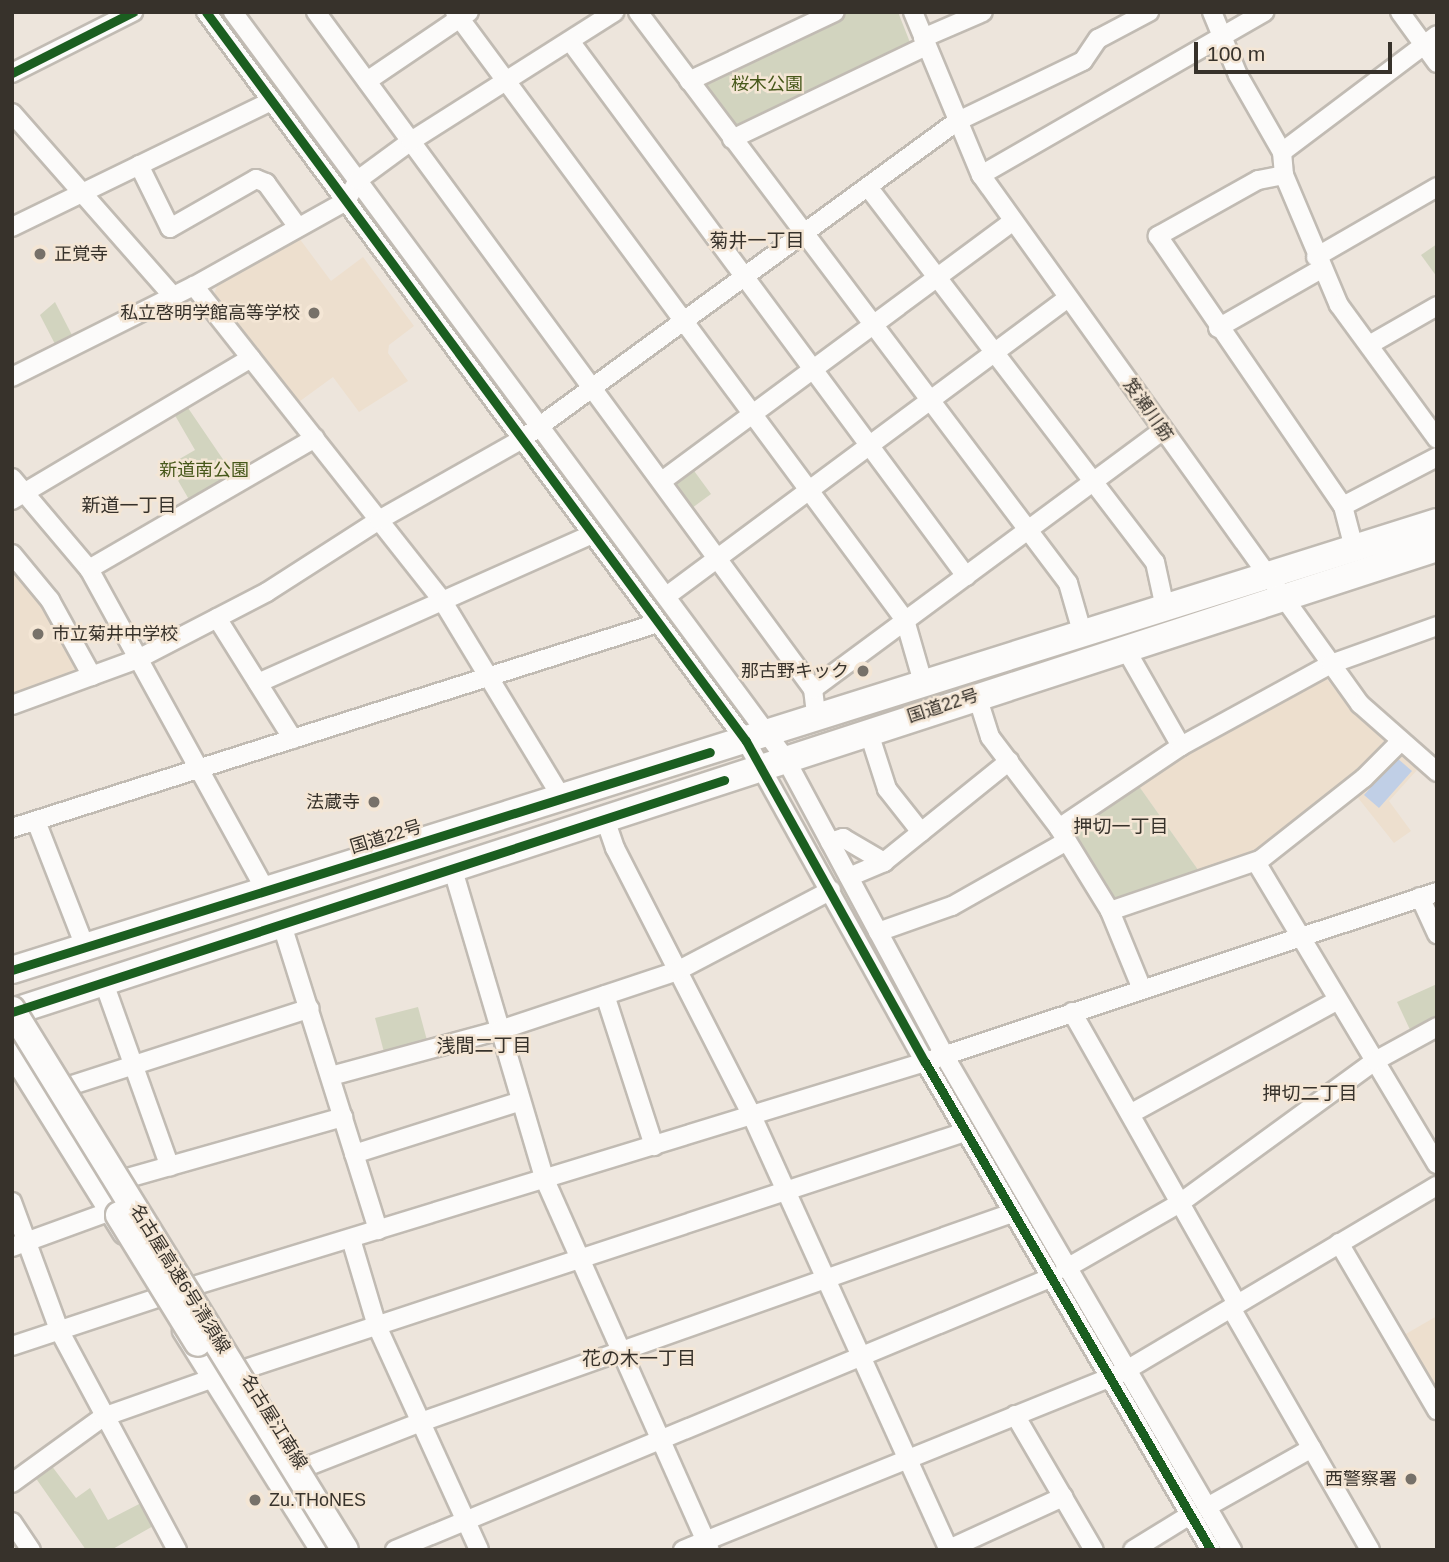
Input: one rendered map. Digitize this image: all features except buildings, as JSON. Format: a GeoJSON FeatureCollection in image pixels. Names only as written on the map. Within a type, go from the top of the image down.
{"type":"FeatureCollection","features":[{"type":"Feature","properties":{"kind":"highway","name":"国道22号"},"geometry":{"type":"LineString","coordinates":[[12,970],[817,720],[1437,522]]}},
{"type":"Feature","properties":{"kind":"highway","name":"国道22号"},"geometry":{"type":"LineString","coordinates":[[14,1006],[104,983],[453,870],[868,730],[1437,548]]}},
{"type":"Feature","properties":{"kind":"highway","name":"名古屋高速6号清須線"},"geometry":{"type":"LineString","coordinates":[[14,1006],[345,1550]]}},
{"type":"Feature","properties":{"kind":"highway","name":"名古屋高速6号清須線"},"geometry":{"type":"LineString","coordinates":[[12,1042],[324,1550]]}},
{"type":"Feature","properties":{"kind":"main road","name":"名古屋江南線"},"geometry":{"type":"LineString","coordinates":[[14,1006],[124,1179],[351,1550]]}},
{"type":"Feature","properties":{"kind":"main road","name":"名古屋江南線"},"geometry":{"type":"LineString","coordinates":[[12,1052],[324,1550]]}},
{"type":"Feature","properties":{"kind":"street"},"geometry":{"type":"LineString","coordinates":[[12,73],[133,12]]}},
{"type":"Feature","properties":{"kind":"street"},"geometry":{"type":"LineString","coordinates":[[206,12],[659,623],[758,738],[774,763],[831,890],[1012,1213],[1125,1370],[1199,1511],[1211,1550]]}},
{"type":"Feature","properties":{"kind":"street"},"geometry":{"type":"LineString","coordinates":[[233,12],[668,595],[774,763],[831,842],[1058,1274],[1108,1378],[1199,1511],[1232,1550]]}},
{"type":"Feature","properties":{"kind":"street"},"geometry":{"type":"LineString","coordinates":[[316,12],[813,689],[817,720]]}},
{"type":"Feature","properties":{"kind":"street"},"geometry":{"type":"LineString","coordinates":[[12,377],[194,286],[346,201],[358,180],[411,141],[614,12]]}},
{"type":"Feature","properties":{"kind":"street"},"geometry":{"type":"LineString","coordinates":[[638,12],[1068,583],[1083,635]]}},
{"type":"Feature","properties":{"kind":"street"},"geometry":{"type":"LineString","coordinates":[[689,81],[835,12]]}},
{"type":"Feature","properties":{"kind":"street","name":"笈瀬川筋"},"geometry":{"type":"LineString","coordinates":[[913,12],[956,122],[981,174],[1013,221],[1281,598],[1360,704],[1437,772]]}},
{"type":"Feature","properties":{"kind":"street"},"geometry":{"type":"LineString","coordinates":[[732,139],[983,12]]}},
{"type":"Feature","properties":{"kind":"street"},"geometry":{"type":"LineString","coordinates":[[12,705],[138,659],[267,592],[379,520],[542,427],[956,122],[1083,61],[1098,39],[1149,12]]}},
{"type":"Feature","properties":{"kind":"street"},"geometry":{"type":"LineString","coordinates":[[1212,12],[1221,37],[1282,152],[1284,175],[1318,263],[1339,305],[1437,439]]}},
{"type":"Feature","properties":{"kind":"street"},"geometry":{"type":"LineString","coordinates":[[981,174],[1265,12]]}},
{"type":"Feature","properties":{"kind":"street"},"geometry":{"type":"LineString","coordinates":[[1400,12],[1430,39],[1437,63]]}},
{"type":"Feature","properties":{"kind":"street"},"geometry":{"type":"LineString","coordinates":[[367,80],[461,14],[507,82],[905,620],[924,686]]}},
{"type":"Feature","properties":{"kind":"street"},"geometry":{"type":"LineString","coordinates":[[1282,152],[1430,39]]}},
{"type":"Feature","properties":{"kind":"street"},"geometry":{"type":"LineString","coordinates":[[570,41],[966,576]]}},
{"type":"Feature","properties":{"kind":"street"},"geometry":{"type":"LineString","coordinates":[[12,227],[272,101]]}},
{"type":"Feature","properties":{"kind":"street"},"geometry":{"type":"LineString","coordinates":[[12,113],[80,194],[173,296]]}},
{"type":"Feature","properties":{"kind":"street"},"geometry":{"type":"LineString","coordinates":[[139,165],[170,228],[257,179],[266,183],[298,228]]}},
{"type":"Feature","properties":{"kind":"street"},"geometry":{"type":"LineString","coordinates":[[1284,175],[1258,180],[1158,236],[1218,328],[1343,506],[1354,548]]}},
{"type":"Feature","properties":{"kind":"street"},"geometry":{"type":"LineString","coordinates":[[868,187],[1155,562],[1166,608]]}},
{"type":"Feature","properties":{"kind":"street"},"geometry":{"type":"LineString","coordinates":[[1218,328],[1437,187]]}},
{"type":"Feature","properties":{"kind":"street"},"geometry":{"type":"LineString","coordinates":[[662,481],[1013,221]]}},
{"type":"Feature","properties":{"kind":"street"},"geometry":{"type":"LineString","coordinates":[[194,286],[442,600],[562,798]]}},
{"type":"Feature","properties":{"kind":"street"},"geometry":{"type":"LineString","coordinates":[[668,595],[1068,298]]}},
{"type":"Feature","properties":{"kind":"street"},"geometry":{"type":"LineString","coordinates":[[1370,345],[1437,306]]}},
{"type":"Feature","properties":{"kind":"street"},"geometry":{"type":"LineString","coordinates":[[251,358],[16,490],[89,569],[201,768],[266,891]]}},
{"type":"Feature","properties":{"kind":"street"},"geometry":{"type":"LineString","coordinates":[[813,689],[1162,430]]}},
{"type":"Feature","properties":{"kind":"street"},"geometry":{"type":"LineString","coordinates":[[89,569],[315,438]]}},
{"type":"Feature","properties":{"kind":"street"},"geometry":{"type":"LineString","coordinates":[[1343,506],[1437,457]]}},
{"type":"Feature","properties":{"kind":"street"},"geometry":{"type":"LineString","coordinates":[[258,683],[592,534]]}},
{"type":"Feature","properties":{"kind":"street"},"geometry":{"type":"LineString","coordinates":[[12,554],[50,600],[92,676]]}},
{"type":"Feature","properties":{"kind":"street"},"geometry":{"type":"LineString","coordinates":[[217,618],[293,739]]}},
{"type":"Feature","properties":{"kind":"street"},"geometry":{"type":"LineString","coordinates":[[12,828],[659,623]]}},
{"type":"Feature","properties":{"kind":"street"},"geometry":{"type":"LineString","coordinates":[[878,932],[952,906],[1063,835],[1181,746],[1331,664],[1437,625]]}},
{"type":"Feature","properties":{"kind":"street"},"geometry":{"type":"LineString","coordinates":[[1125,648],[1181,746]]}},
{"type":"Feature","properties":{"kind":"street"},"geometry":{"type":"LineString","coordinates":[[977,696],[990,737],[1063,835],[1110,911],[1142,989]]}},
{"type":"Feature","properties":{"kind":"street"},"geometry":{"type":"LineString","coordinates":[[868,730],[887,789],[921,832]]}},
{"type":"Feature","properties":{"kind":"street"},"geometry":{"type":"LineString","coordinates":[[1110,911],[1256,862],[1364,778],[1401,741]]}},
{"type":"Feature","properties":{"kind":"street"},"geometry":{"type":"LineString","coordinates":[[849,877],[884,862],[1009,761]]}},
{"type":"Feature","properties":{"kind":"street"},"geometry":{"type":"LineString","coordinates":[[605,819],[677,971],[752,1116],[948,1549],[1063,1497]]}},
{"type":"Feature","properties":{"kind":"street"},"geometry":{"type":"LineString","coordinates":[[36,821],[85,947]]}},
{"type":"Feature","properties":{"kind":"street"},"geometry":{"type":"LineString","coordinates":[[831,842],[843,838],[884,862]]}},
{"type":"Feature","properties":{"kind":"street"},"geometry":{"type":"LineString","coordinates":[[1256,862],[1437,1164]]}},
{"type":"Feature","properties":{"kind":"street"},"geometry":{"type":"LineString","coordinates":[[453,870],[545,1180],[708,1545]]}},
{"type":"Feature","properties":{"kind":"street"},"geometry":{"type":"LineString","coordinates":[[331,1076],[500,1030],[677,971],[831,890]]}},
{"type":"Feature","properties":{"kind":"street"},"geometry":{"type":"LineString","coordinates":[[12,1346],[190,1287],[925,1062],[1428,894],[1437,934]]}},
{"type":"Feature","properties":{"kind":"street"},"geometry":{"type":"LineString","coordinates":[[282,925],[378,1230]]}},
{"type":"Feature","properties":{"kind":"street"},"geometry":{"type":"LineString","coordinates":[[104,983],[136,1063],[170,1167]]}},
{"type":"Feature","properties":{"kind":"street"},"geometry":{"type":"LineString","coordinates":[[605,995],[654,1146]]}},
{"type":"Feature","properties":{"kind":"street"},"geometry":{"type":"LineString","coordinates":[[1130,1114],[1338,1000]]}},
{"type":"Feature","properties":{"kind":"street"},"geometry":{"type":"LineString","coordinates":[[66,1087],[310,1008]]}},
{"type":"Feature","properties":{"kind":"street"},"geometry":{"type":"LineString","coordinates":[[1072,1012],[1370,1550]]}},
{"type":"Feature","properties":{"kind":"street"},"geometry":{"type":"LineString","coordinates":[[395,1550],[1058,1274],[1180,1203],[1375,1061],[1437,1027]]}},
{"type":"Feature","properties":{"kind":"street"},"geometry":{"type":"LineString","coordinates":[[355,1154],[521,1101]]}},
{"type":"Feature","properties":{"kind":"street"},"geometry":{"type":"LineString","coordinates":[[124,1179],[343,1117]]}},
{"type":"Feature","properties":{"kind":"street"},"geometry":{"type":"LineString","coordinates":[[242,1370],[965,1132]]}},
{"type":"Feature","properties":{"kind":"street"},"geometry":{"type":"LineString","coordinates":[[683,1550],[708,1545],[1125,1370],[1437,1186]]}},
{"type":"Feature","properties":{"kind":"street"},"geometry":{"type":"LineString","coordinates":[[12,1202],[19,1244],[59,1330],[103,1417],[177,1550]]}},
{"type":"Feature","properties":{"kind":"street"},"geometry":{"type":"LineString","coordinates":[[19,1244],[111,1211]]}},
{"type":"Feature","properties":{"kind":"street"},"geometry":{"type":"LineString","coordinates":[[303,1468],[421,1422],[1012,1213]]}},
{"type":"Feature","properties":{"kind":"street"},"geometry":{"type":"LineString","coordinates":[[351,1238],[377,1326],[479,1550]]}},
{"type":"Feature","properties":{"kind":"street"},"geometry":{"type":"LineString","coordinates":[[1339,1243],[1437,1410]]}},
{"type":"Feature","properties":{"kind":"street"},"geometry":{"type":"LineString","coordinates":[[12,1483],[103,1417],[214,1378]]}},
{"type":"Feature","properties":{"kind":"street"},"geometry":{"type":"LineString","coordinates":[[1015,1415],[1094,1550]]}},
{"type":"Feature","properties":{"kind":"street"},"geometry":{"type":"LineString","coordinates":[[1133,1550],[1312,1448]]}},
{"type":"Feature","properties":{"kind":"street"},"geometry":{"type":"LineString","coordinates":[[12,1522],[31,1550]]}},
{"type":"Feature","properties":{"kind":"shaded area","name":"私立啓明学館高等学校"},"geometry":{"type":"Polygon","coordinates":[[[299,238],[331,281],[363,257],[414,326],[389,345],[388,353],[408,381],[359,412],[333,377],[296,404],[212,299],[218,284],[299,238]]]}},
{"type":"Feature","properties":{"kind":"shaded area","name":"市立菊井中学校"},"geometry":{"type":"Polygon","coordinates":[[[12,560],[46,601],[80,671],[12,697],[12,560]]]}},
{"type":"Feature","properties":{"kind":"shaded area"},"geometry":{"type":"Polygon","coordinates":[[[1323,674],[1353,713],[1417,770],[1389,801],[1411,831],[1394,843],[1347,784],[1255,856],[1201,874],[1136,782],[1323,674]]]}},
{"type":"Feature","properties":{"kind":"shaded area"},"geometry":{"type":"Polygon","coordinates":[[[1437,1316],[1437,1394],[1404,1335],[1437,1316]]]}},
{"type":"Feature","properties":{"kind":"green space","name":"桜木公園"},"geometry":{"type":"Polygon","coordinates":[[[849,12],[898,12],[911,45],[737,130],[700,89],[703,82],[849,12]]]}},
{"type":"Feature","properties":{"kind":"green space"},"geometry":{"type":"Polygon","coordinates":[[[1437,244],[1437,277],[1421,255],[1437,244]]]}},
{"type":"Feature","properties":{"kind":"green space"},"geometry":{"type":"Polygon","coordinates":[[[55,302],[74,339],[57,348],[40,315],[55,302]]]}},
{"type":"Feature","properties":{"kind":"green space","name":"新道南公園"},"geometry":{"type":"Polygon","coordinates":[[[186,405],[235,477],[191,503],[169,465],[195,450],[173,412],[186,405]]]}},
{"type":"Feature","properties":{"kind":"green space"},"geometry":{"type":"Polygon","coordinates":[[[689,464],[711,494],[688,511],[669,479],[689,464]]]}},
{"type":"Feature","properties":{"kind":"green space"},"geometry":{"type":"Polygon","coordinates":[[[1136,782],[1201,874],[1110,902],[1070,826],[1136,782]]]}},
{"type":"Feature","properties":{"kind":"green space"},"geometry":{"type":"Polygon","coordinates":[[[1437,984],[1437,1020],[1412,1034],[1397,1002],[1437,984]]]}},
{"type":"Feature","properties":{"kind":"green space"},"geometry":{"type":"Polygon","coordinates":[[[418,1007],[428,1044],[385,1056],[375,1018],[418,1007]]]}},
{"type":"Feature","properties":{"kind":"green space"},"geometry":{"type":"Polygon","coordinates":[[[51,1465],[76,1498],[90,1488],[108,1520],[143,1502],[155,1525],[111,1550],[86,1550],[35,1477],[51,1465]]]}},
{"type":"Feature","properties":{"kind":"water"},"geometry":{"type":"Polygon","coordinates":[[[1397,758],[1412,771],[1379,808],[1364,795],[1397,758]]]}},
{"type":"Feature","properties":{"kind":"cycle path"},"geometry":{"type":"LineString","coordinates":[[12,73],[133,12]]}},
{"type":"Feature","properties":{"kind":"cycle path"},"geometry":{"type":"LineString","coordinates":[[206,12],[746,741],[925,1062],[1211,1550]]}},
{"type":"Feature","properties":{"kind":"cycle path"},"geometry":{"type":"LineString","coordinates":[[12,970],[710,752]]}},
{"type":"Feature","properties":{"kind":"cycle path"},"geometry":{"type":"LineString","coordinates":[[12,1012],[724,780]]}},
{"type":"Feature","properties":{"kind":"place","name":"正覚寺"},"geometry":{"type":"Point","coordinates":[40,254]}},
{"type":"Feature","properties":{"kind":"place","name":"私立啓明学館高等学校"},"geometry":{"type":"Point","coordinates":[314,313]}},
{"type":"Feature","properties":{"kind":"place","name":"市立菊井中学校"},"geometry":{"type":"Point","coordinates":[38,634]}},
{"type":"Feature","properties":{"kind":"place","name":"那古野キック"},"geometry":{"type":"Point","coordinates":[863,671]}},
{"type":"Feature","properties":{"kind":"place","name":"法蔵寺"},"geometry":{"type":"Point","coordinates":[374,802]}},
{"type":"Feature","properties":{"kind":"place","name":"西警察署"},"geometry":{"type":"Point","coordinates":[1411,1479]}},
{"type":"Feature","properties":{"kind":"place","name":"Zu.THoNES"},"geometry":{"type":"Point","coordinates":[255,1500]}},
{"type":"Feature","properties":{"kind":"district","name":"菊井一丁目"},"geometry":{"type":"Point","coordinates":[757,241]}},
{"type":"Feature","properties":{"kind":"district","name":"新道一丁目"},"geometry":{"type":"Point","coordinates":[129,506]}},
{"type":"Feature","properties":{"kind":"district","name":"押切一丁目"},"geometry":{"type":"Point","coordinates":[1121,827]}},
{"type":"Feature","properties":{"kind":"district","name":"浅間二丁目"},"geometry":{"type":"Point","coordinates":[484,1046]}},
{"type":"Feature","properties":{"kind":"district","name":"押切二丁目"},"geometry":{"type":"Point","coordinates":[1310,1094]}},
{"type":"Feature","properties":{"kind":"district","name":"花の木一丁目"},"geometry":{"type":"Point","coordinates":[639,1359]}}]}
